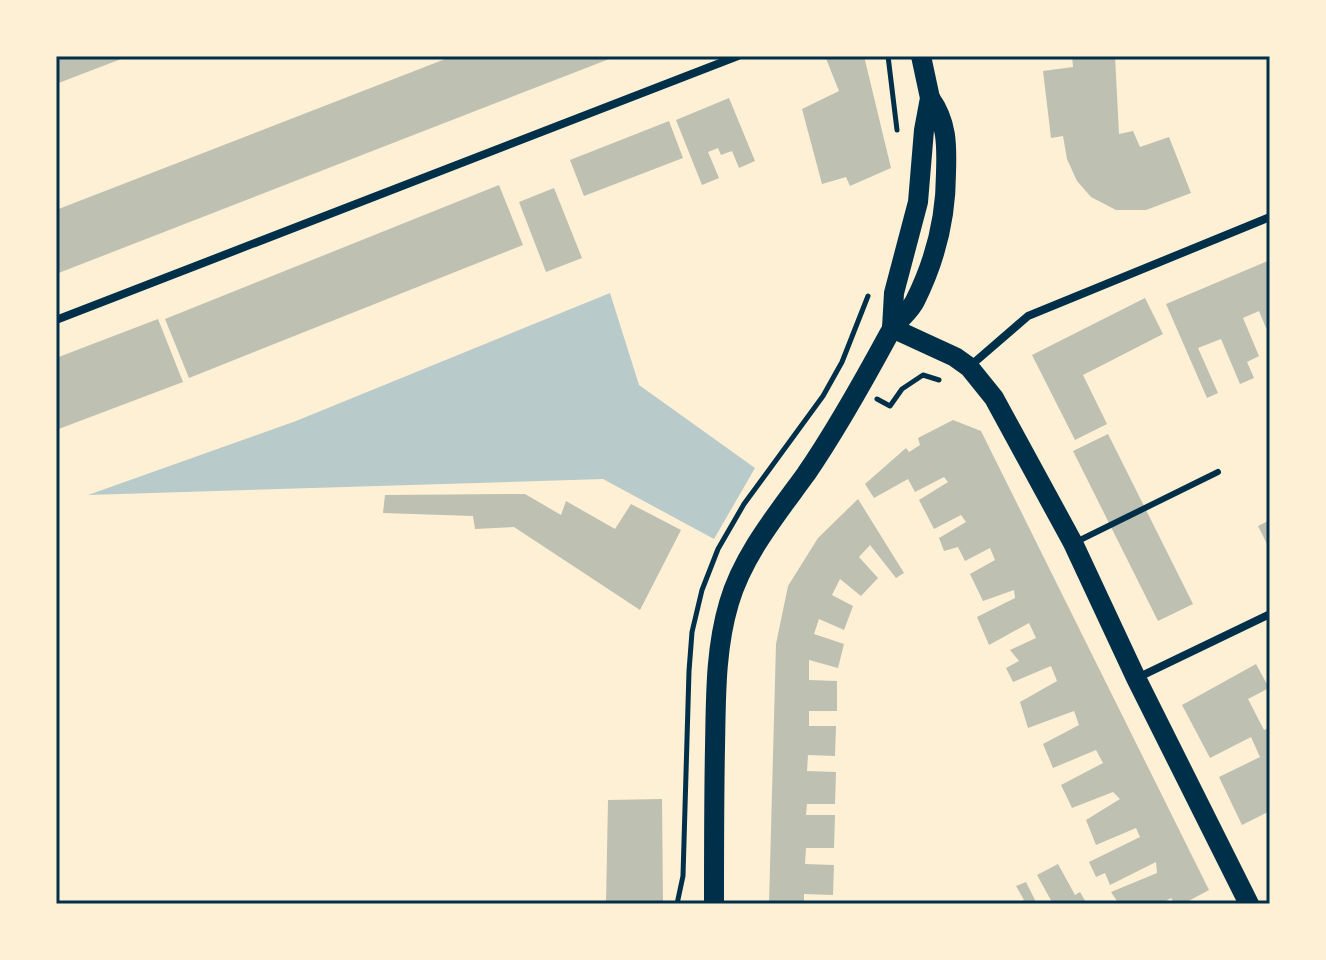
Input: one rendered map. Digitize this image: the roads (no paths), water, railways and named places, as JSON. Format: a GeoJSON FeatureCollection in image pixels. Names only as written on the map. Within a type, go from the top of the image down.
{"type":"FeatureCollection","features":[{"type":"Feature","properties":{"kind":"main road"},"geometry":{"type":"LineString","coordinates":[[714,904],[716,689],[718,652],[729,602],[749,558],[839,426],[892,328],[894,293],[918,202],[930,98],[921,56]]}},
{"type":"Feature","properties":{"kind":"main road"},"geometry":{"type":"LineString","coordinates":[[892,328],[955,357],[969,367],[994,398],[1073,543],[1244,902]]}},
{"type":"Feature","properties":{"kind":"street"},"geometry":{"type":"LineString","coordinates":[[56,320],[738,56]]}},
{"type":"Feature","properties":{"kind":"street"},"geometry":{"type":"LineString","coordinates":[[969,367],[1028,316],[1270,217]]}},
{"type":"Feature","properties":{"kind":"street"},"geometry":{"type":"LineString","coordinates":[[1136,678],[1270,614]]}},
{"type":"Feature","properties":{"kind":"lane"},"geometry":{"type":"LineString","coordinates":[[1073,543],[1218,472]]}}]}
